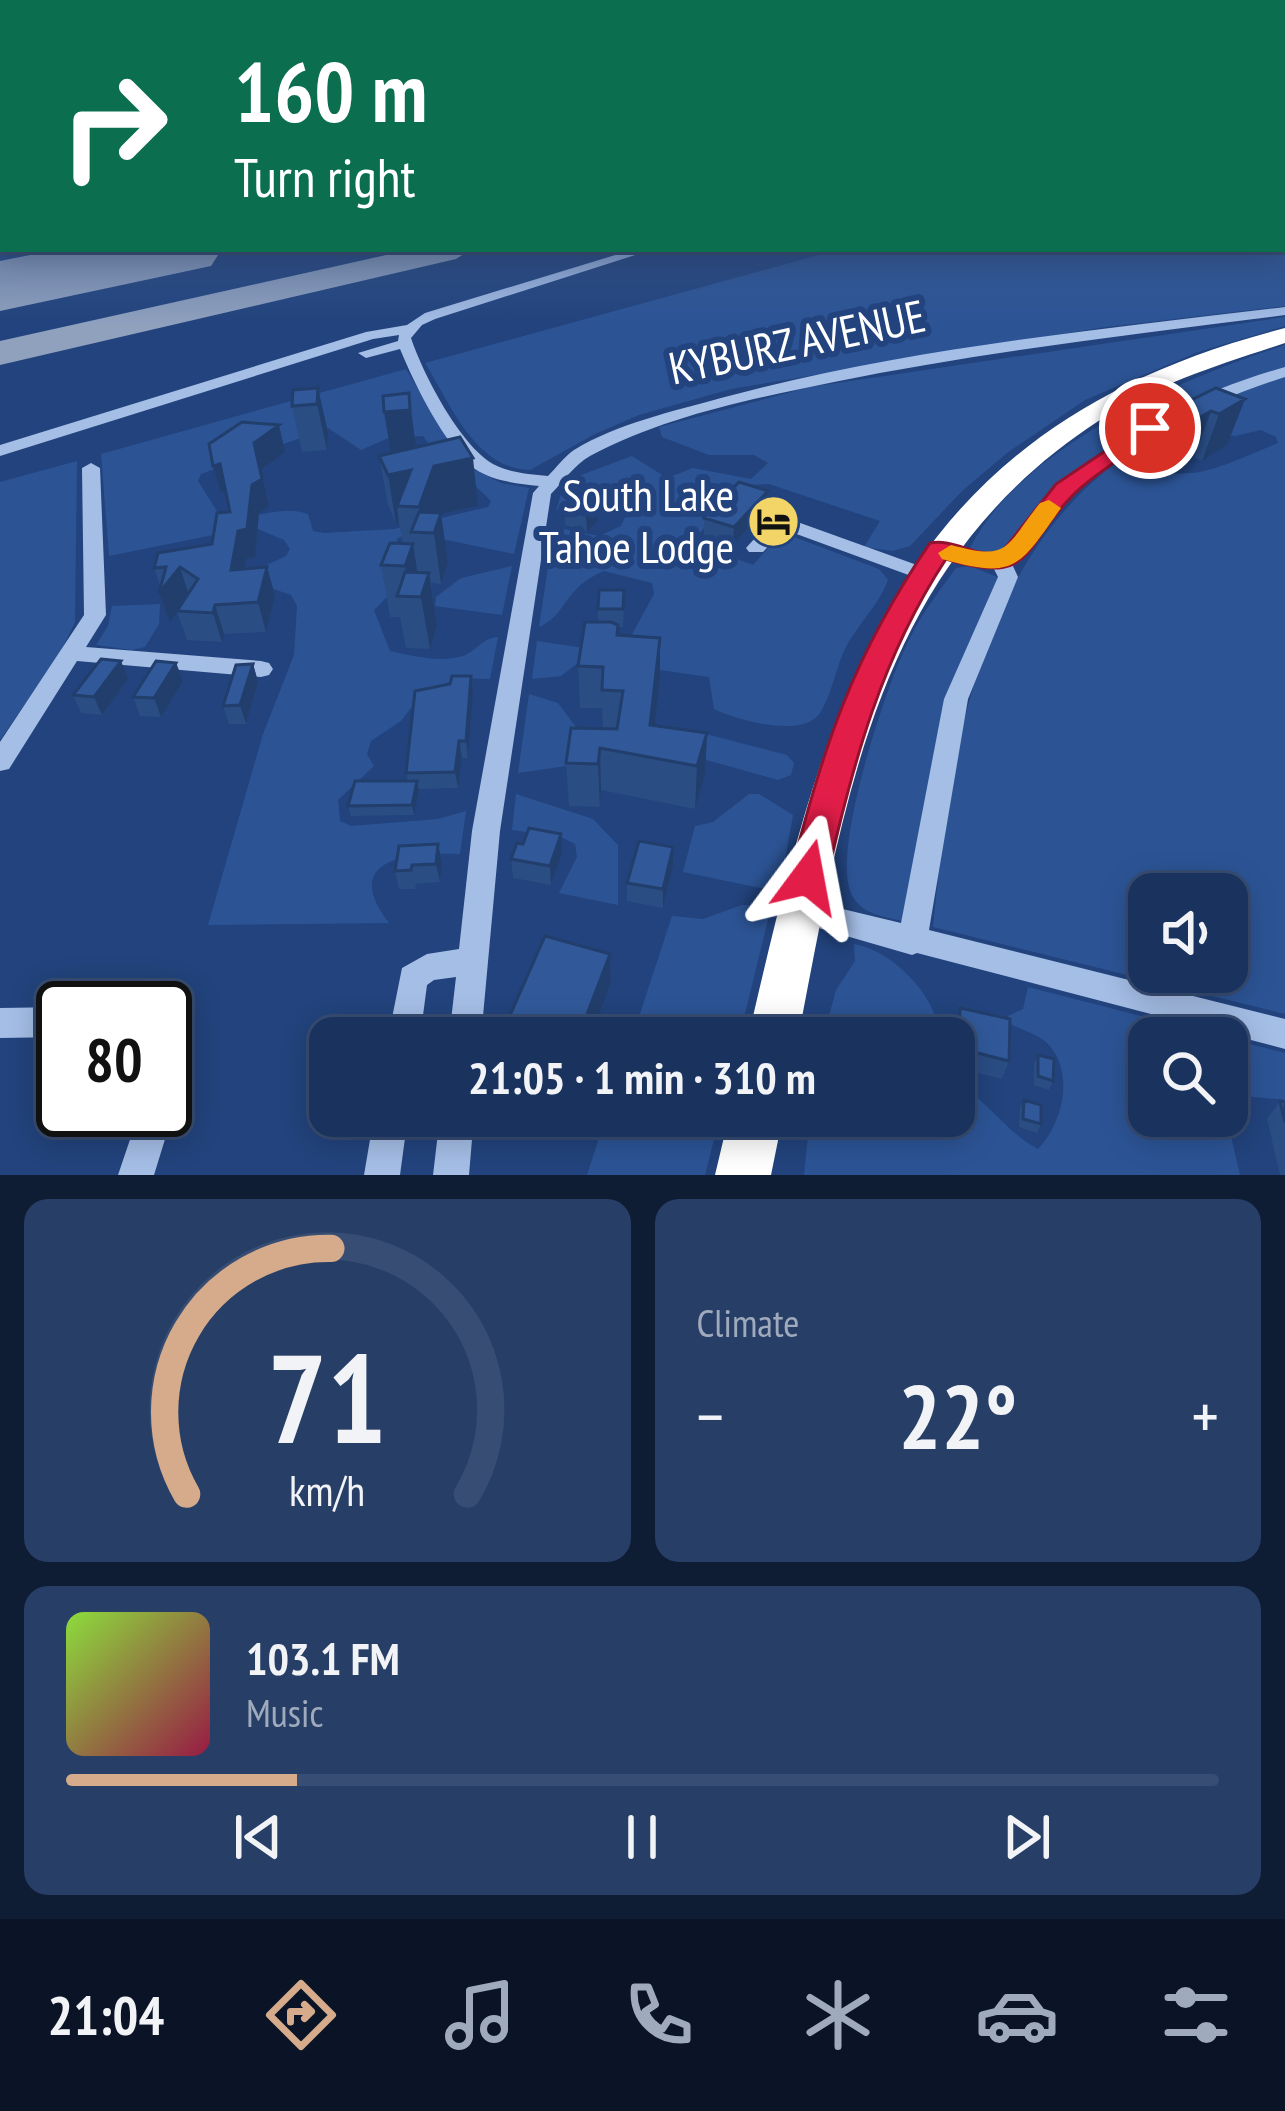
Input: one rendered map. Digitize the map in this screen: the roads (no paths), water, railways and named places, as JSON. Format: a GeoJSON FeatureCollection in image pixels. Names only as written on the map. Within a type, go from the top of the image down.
{"type":"FeatureCollection","features":[{"type":"Feature","properties":{"kind":"highway"},"geometry":{"type":"LineString","coordinates":[[778,1017],[850,719],[882,644],[930,561],[1005,478],[1092,414],[1166,377],[1285,335]]}},
{"type":"Feature","properties":{"kind":"highway"},"geometry":{"type":"LineString","coordinates":[[743,1175],[751,1137]]}},
{"type":"Feature","properties":{"kind":"street"},"geometry":{"type":"LineString","coordinates":[[366,353],[406,337],[451,309],[638,252]]}},
{"type":"Feature","properties":{"kind":"street","name":"KYBURZ AVENUE"},"geometry":{"type":"LineString","coordinates":[[545,481],[572,457],[615,435],[752,392],[1080,337],[1285,311]]}},
{"type":"Feature","properties":{"kind":"street"},"geometry":{"type":"LineString","coordinates":[[0,451],[371,335],[406,337]]}},
{"type":"Feature","properties":{"kind":"street"},"geometry":{"type":"LineString","coordinates":[[406,337],[414,366],[474,459],[500,473],[545,481],[492,787],[467,1017]]}},
{"type":"Feature","properties":{"kind":"street"},"geometry":{"type":"LineString","coordinates":[[756,548],[772,530],[791,526],[930,561],[1000,562],[1011,557],[1065,490],[1150,428],[1201,400],[1285,372]]}},
{"type":"Feature","properties":{"kind":"street"},"geometry":{"type":"LineString","coordinates":[[0,762],[95,615],[91,468]]}},
{"type":"Feature","properties":{"kind":"street"},"geometry":{"type":"LineString","coordinates":[[912,942],[956,699],[1003,598],[1008,577],[1000,562]]}},
{"type":"Feature","properties":{"kind":"street"},"geometry":{"type":"LineString","coordinates":[[74,653],[261,669]]}},
{"type":"Feature","properties":{"kind":"street"},"geometry":{"type":"LineString","coordinates":[[801,911],[1285,1034]]}},
{"type":"Feature","properties":{"kind":"street"},"geometry":{"type":"LineString","coordinates":[[407,1017],[413,978],[427,968],[473,960]]}},
{"type":"Feature","properties":{"kind":"street"},"geometry":{"type":"LineString","coordinates":[[0,1023],[36,1022]]}},
{"type":"Feature","properties":{"kind":"street"},"geometry":{"type":"LineString","coordinates":[[136,1175],[149,1137]]}},
{"type":"Feature","properties":{"kind":"street"},"geometry":{"type":"LineString","coordinates":[[382,1175],[388,1137]]}},
{"type":"Feature","properties":{"kind":"street"},"geometry":{"type":"LineString","coordinates":[[451,1175],[455,1137]]}},
{"type":"Feature","properties":{"kind":"place","name":"South Lake Tahoe Lodge"},"geometry":{"type":"Point","coordinates":[773,521]}}]}
